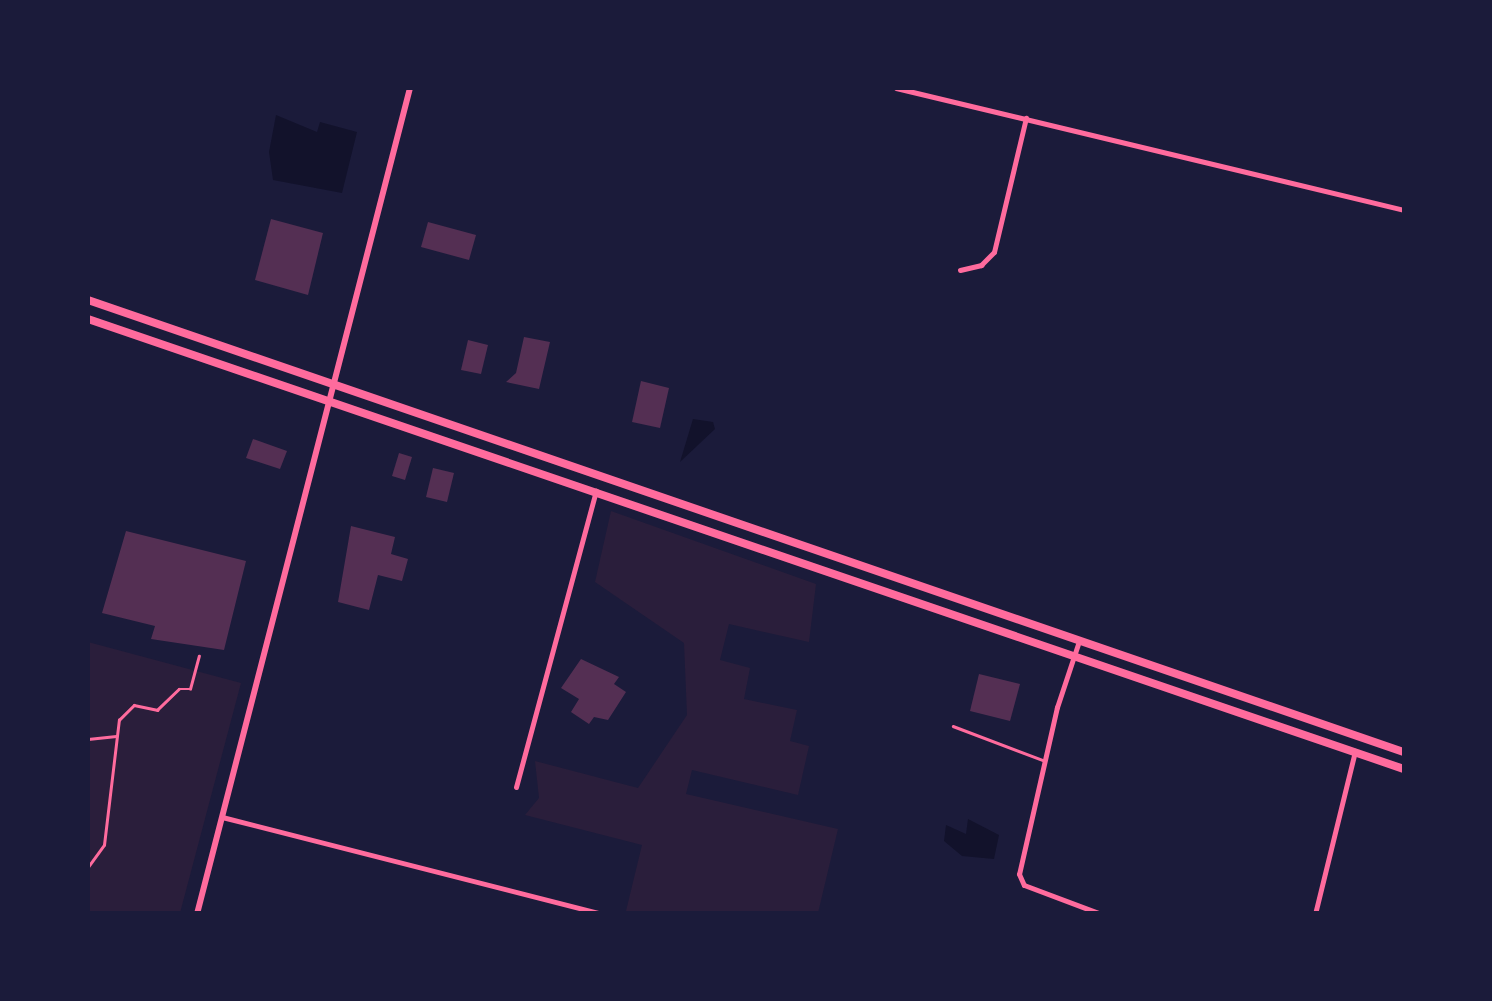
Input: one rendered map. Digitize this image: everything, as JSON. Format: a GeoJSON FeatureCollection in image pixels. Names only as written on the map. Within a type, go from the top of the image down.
{"type":"FeatureCollection","features":[{"type":"Feature","properties":{"kind":"main road"},"geometry":{"type":"LineString","coordinates":[[88,300],[1404,752]]}},
{"type":"Feature","properties":{"kind":"main road"},"geometry":{"type":"LineString","coordinates":[[88,319],[1404,769]]}},
{"type":"Feature","properties":{"kind":"street"},"geometry":{"type":"LineString","coordinates":[[197,914],[410,88]]}},
{"type":"Feature","properties":{"kind":"street"},"geometry":{"type":"LineString","coordinates":[[896,88],[1404,210]]}},
{"type":"Feature","properties":{"kind":"street"},"geometry":{"type":"LineString","coordinates":[[960,270],[981,265],[994,252],[1026,118]]}},
{"type":"Feature","properties":{"kind":"street"},"geometry":{"type":"LineString","coordinates":[[516,787],[596,491]]}},
{"type":"Feature","properties":{"kind":"street"},"geometry":{"type":"LineString","coordinates":[[1080,641],[1045,761],[1019,874],[1024,886],[1101,914]]}},
{"type":"Feature","properties":{"kind":"street"},"geometry":{"type":"LineString","coordinates":[[1315,914],[1354,752]]}},
{"type":"Feature","properties":{"kind":"street"},"geometry":{"type":"LineString","coordinates":[[222,817],[602,914]]}},
{"type":"Feature","properties":{"kind":"street"},"geometry":{"type":"LineString","coordinates":[[892,914],[926,914]]}},
{"type":"Feature","properties":{"kind":"lane"},"geometry":{"type":"LineString","coordinates":[[953,726],[1045,761]]}},
{"type":"Feature","properties":{"kind":"path"},"geometry":{"type":"LineString","coordinates":[[88,867],[104,845],[116,736],[124,710],[143,705],[156,710],[178,688],[190,689],[199,656]]}},
{"type":"Feature","properties":{"kind":"path"},"geometry":{"type":"LineString","coordinates":[[88,739],[116,736]]}},
{"type":"Feature","properties":{"kind":"shaded area"},"geometry":{"type":"Polygon","coordinates":[[[276,115],[317,132],[320,122],[357,132],[342,193],[273,180],[269,152],[276,115]]]}},
{"type":"Feature","properties":{"kind":"shaded area"},"geometry":{"type":"Polygon","coordinates":[[[693,419],[713,422],[715,429],[680,462],[693,419]]]}},
{"type":"Feature","properties":{"kind":"shaded area"},"geometry":{"type":"Polygon","coordinates":[[[611,511],[816,584],[809,642],[729,624],[720,660],[750,668],[744,699],[797,710],[790,741],[809,746],[798,795],[692,770],[686,794],[838,829],[818,913],[626,911],[642,845],[525,815],[539,798],[535,761],[638,788],[687,715],[684,643],[595,582],[611,511]]]}},
{"type":"Feature","properties":{"kind":"shaded area"},"geometry":{"type":"Polygon","coordinates":[[[88,642],[241,683],[180,913],[88,913],[88,642]]]}},
{"type":"Feature","properties":{"kind":"shaded area"},"geometry":{"type":"Polygon","coordinates":[[[968,819],[999,835],[994,859],[962,856],[944,841],[946,825],[966,834],[968,819]]]}},
{"type":"Feature","properties":{"kind":"building"},"geometry":{"type":"Polygon","coordinates":[[[271,219],[323,233],[308,295],[255,280],[271,219]]]}},
{"type":"Feature","properties":{"kind":"building"},"geometry":{"type":"Polygon","coordinates":[[[428,222],[476,235],[469,260],[421,247],[428,222]]]}},
{"type":"Feature","properties":{"kind":"building"},"geometry":{"type":"Polygon","coordinates":[[[524,337],[550,342],[539,389],[506,382],[516,373],[524,337]]]}},
{"type":"Feature","properties":{"kind":"building"},"geometry":{"type":"Polygon","coordinates":[[[468,340],[488,345],[481,374],[461,370],[468,340]]]}},
{"type":"Feature","properties":{"kind":"building"},"geometry":{"type":"Polygon","coordinates":[[[641,381],[669,388],[660,428],[632,422],[641,381]]]}},
{"type":"Feature","properties":{"kind":"building"},"geometry":{"type":"Polygon","coordinates":[[[253,439],[287,451],[280,469],[246,458],[253,439]]]}},
{"type":"Feature","properties":{"kind":"building"},"geometry":{"type":"Polygon","coordinates":[[[399,453],[412,457],[405,480],[392,476],[399,453]]]}},
{"type":"Feature","properties":{"kind":"building"},"geometry":{"type":"Polygon","coordinates":[[[433,468],[454,473],[447,502],[426,497],[433,468]]]}},
{"type":"Feature","properties":{"kind":"building"},"geometry":{"type":"Polygon","coordinates":[[[351,526],[395,537],[391,554],[408,559],[402,581],[378,575],[369,610],[338,602],[351,526]]]}},
{"type":"Feature","properties":{"kind":"building"},"geometry":{"type":"Polygon","coordinates":[[[126,531],[246,561],[224,650],[151,639],[155,626],[102,613],[126,531]]]}},
{"type":"Feature","properties":{"kind":"building"},"geometry":{"type":"Polygon","coordinates":[[[581,659],[619,677],[614,684],[626,692],[608,720],[594,717],[589,724],[571,712],[579,699],[561,688],[581,659]]]}},
{"type":"Feature","properties":{"kind":"building"},"geometry":{"type":"Polygon","coordinates":[[[979,674],[1020,684],[1010,721],[970,711],[979,674]]]}}]}
